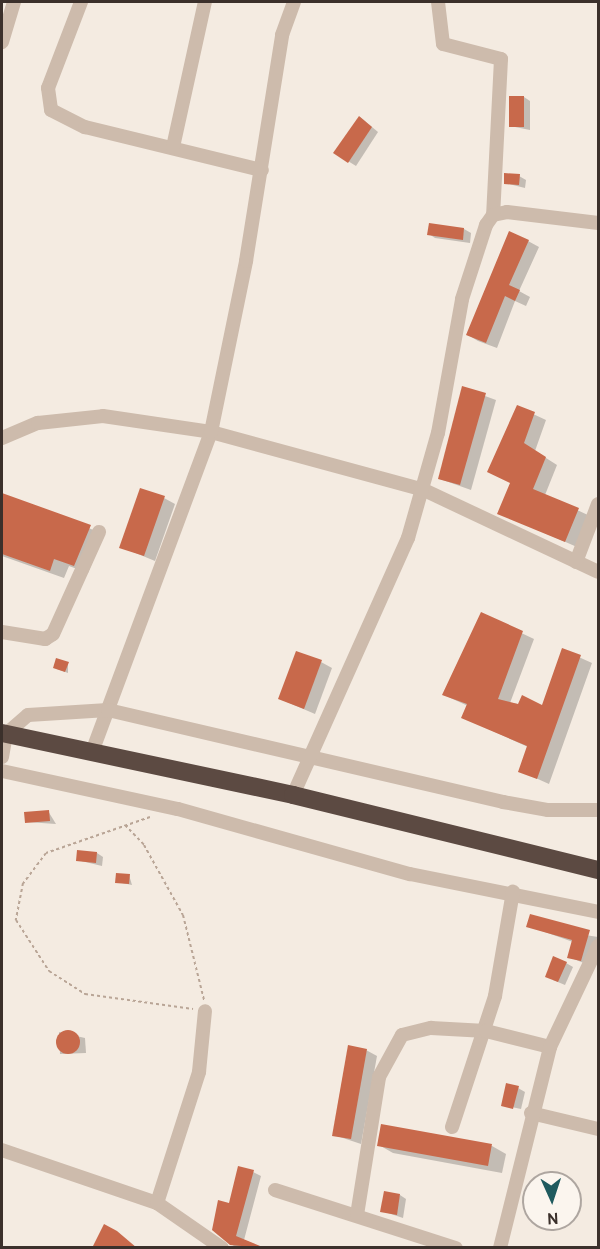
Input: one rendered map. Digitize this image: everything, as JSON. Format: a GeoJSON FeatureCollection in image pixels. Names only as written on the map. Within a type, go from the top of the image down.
{"type":"FeatureCollection","features":[{"type":"Feature","properties":{"kind":"highway"},"geometry":{"type":"LineString","coordinates":[[4,733],[293,795],[598,870]]}},
{"type":"Feature","properties":{"kind":"street"},"geometry":{"type":"LineString","coordinates":[[2,42],[14,2]]}},
{"type":"Feature","properties":{"kind":"street"},"geometry":{"type":"LineString","coordinates":[[81,2],[48,88],[51,110],[85,128],[173,147],[262,170]]}},
{"type":"Feature","properties":{"kind":"street"},"geometry":{"type":"LineString","coordinates":[[173,147],[205,2]]}},
{"type":"Feature","properties":{"kind":"street"},"geometry":{"type":"LineString","coordinates":[[92,752],[211,432],[262,170],[282,35],[294,2]]}},
{"type":"Feature","properties":{"kind":"street"},"geometry":{"type":"LineString","coordinates":[[293,795],[387,589],[424,490],[462,299],[493,215],[501,59],[443,44],[438,2]]}},
{"type":"Feature","properties":{"kind":"street"},"geometry":{"type":"LineString","coordinates":[[493,215],[507,212],[598,223]]}},
{"type":"Feature","properties":{"kind":"street"},"geometry":{"type":"LineString","coordinates":[[2,438],[38,423],[103,416],[211,432],[424,490],[598,572]]}},
{"type":"Feature","properties":{"kind":"street"},"geometry":{"type":"LineString","coordinates":[[576,562],[598,504]]}},
{"type":"Feature","properties":{"kind":"street"},"geometry":{"type":"LineString","coordinates":[[2,632],[45,639],[54,634],[99,532]]}},
{"type":"Feature","properties":{"kind":"street"},"geometry":{"type":"LineString","coordinates":[[2,757],[4,733],[28,715],[108,710],[503,802],[548,810],[598,810]]}},
{"type":"Feature","properties":{"kind":"street"},"geometry":{"type":"LineString","coordinates":[[2,771],[178,809],[410,874],[513,892],[598,912]]}},
{"type":"Feature","properties":{"kind":"street"},"geometry":{"type":"LineString","coordinates":[[452,1127],[486,1031],[513,892]]}},
{"type":"Feature","properties":{"kind":"street"},"geometry":{"type":"LineString","coordinates":[[500,1248],[531,1113],[550,1047],[598,946]]}},
{"type":"Feature","properties":{"kind":"street"},"geometry":{"type":"LineString","coordinates":[[157,1203],[199,1071],[205,1011]]}},
{"type":"Feature","properties":{"kind":"street"},"geometry":{"type":"LineString","coordinates":[[357,1215],[373,1104],[393,1045],[416,1030],[486,1031],[550,1047]]}},
{"type":"Feature","properties":{"kind":"street"},"geometry":{"type":"LineString","coordinates":[[531,1113],[598,1129]]}},
{"type":"Feature","properties":{"kind":"street"},"geometry":{"type":"LineString","coordinates":[[2,1150],[157,1203],[201,1243],[222,1248]]}},
{"type":"Feature","properties":{"kind":"street"},"geometry":{"type":"LineString","coordinates":[[275,1190],[456,1248]]}},
{"type":"Feature","properties":{"kind":"path"},"geometry":{"type":"LineString","coordinates":[[125,825],[144,845],[183,915],[198,958],[205,1011],[85,994],[49,971],[20,932],[17,905],[23,883],[46,853],[125,825],[178,809]]}},
{"type":"Feature","properties":{"kind":"building"},"geometry":{"type":"Polygon","coordinates":[[[509,96],[524,96],[524,127],[509,127],[509,96]]]}},
{"type":"Feature","properties":{"kind":"building"},"geometry":{"type":"Polygon","coordinates":[[[359,116],[372,127],[348,163],[333,153],[359,116]]]}},
{"type":"Feature","properties":{"kind":"building"},"geometry":{"type":"Polygon","coordinates":[[[504,173],[520,174],[519,185],[504,184],[504,173]]]}},
{"type":"Feature","properties":{"kind":"building"},"geometry":{"type":"Polygon","coordinates":[[[429,223],[464,228],[463,240],[427,235],[429,223]]]}},
{"type":"Feature","properties":{"kind":"building"},"geometry":{"type":"Polygon","coordinates":[[[509,231],[529,240],[509,285],[520,290],[515,301],[505,296],[486,343],[466,335],[509,231]]]}},
{"type":"Feature","properties":{"kind":"building"},"geometry":{"type":"Polygon","coordinates":[[[462,386],[486,393],[460,485],[438,479],[462,386]]]}},
{"type":"Feature","properties":{"kind":"building"},"geometry":{"type":"Polygon","coordinates":[[[517,405],[535,412],[524,443],[546,457],[533,489],[579,508],[565,542],[497,514],[510,483],[487,472],[517,405]]]}},
{"type":"Feature","properties":{"kind":"building"},"geometry":{"type":"Polygon","coordinates":[[[140,488],[165,496],[144,556],[119,548],[140,488]]]}},
{"type":"Feature","properties":{"kind":"building"},"geometry":{"type":"Polygon","coordinates":[[[2,493],[91,525],[74,566],[54,559],[50,571],[2,554],[2,493]]]}},
{"type":"Feature","properties":{"kind":"building"},"geometry":{"type":"Polygon","coordinates":[[[481,612],[523,631],[498,699],[518,704],[522,695],[542,705],[562,648],[581,655],[537,779],[518,772],[527,746],[461,718],[467,704],[442,695],[481,612]]]}},
{"type":"Feature","properties":{"kind":"building"},"geometry":{"type":"Polygon","coordinates":[[[296,651],[322,660],[304,709],[278,699],[296,651]]]}},
{"type":"Feature","properties":{"kind":"building"},"geometry":{"type":"Polygon","coordinates":[[[56,658],[69,662],[65,672],[53,668],[56,658]]]}},
{"type":"Feature","properties":{"kind":"building"},"geometry":{"type":"Polygon","coordinates":[[[49,810],[50,821],[25,823],[24,812],[49,810]]]}},
{"type":"Feature","properties":{"kind":"building"},"geometry":{"type":"Polygon","coordinates":[[[77,850],[97,852],[96,863],[76,861],[77,850]]]}},
{"type":"Feature","properties":{"kind":"building"},"geometry":{"type":"Polygon","coordinates":[[[116,873],[130,874],[129,884],[115,883],[116,873]]]}},
{"type":"Feature","properties":{"kind":"building"},"geometry":{"type":"Polygon","coordinates":[[[530,914],[590,930],[581,961],[567,958],[572,940],[526,927],[530,914]]]}},
{"type":"Feature","properties":{"kind":"building"},"geometry":{"type":"Polygon","coordinates":[[[553,956],[567,962],[558,982],[545,977],[553,956]]]}},
{"type":"Feature","properties":{"kind":"building"},"geometry":{"type":"Polygon","coordinates":[[[68,1030],[77,1033],[80,1042],[77,1051],[68,1054],[59,1051],[56,1042],[59,1033],[68,1030]]]}},
{"type":"Feature","properties":{"kind":"building"},"geometry":{"type":"Polygon","coordinates":[[[348,1045],[367,1049],[351,1139],[332,1136],[348,1045]]]}},
{"type":"Feature","properties":{"kind":"building"},"geometry":{"type":"Polygon","coordinates":[[[506,1083],[519,1086],[513,1109],[501,1106],[506,1083]]]}},
{"type":"Feature","properties":{"kind":"building"},"geometry":{"type":"Polygon","coordinates":[[[381,1124],[492,1144],[488,1166],[377,1146],[381,1124]]]}},
{"type":"Feature","properties":{"kind":"building"},"geometry":{"type":"Polygon","coordinates":[[[238,1166],[254,1170],[236,1236],[265,1248],[230,1245],[212,1230],[218,1200],[229,1203],[238,1166]]]}},
{"type":"Feature","properties":{"kind":"building"},"geometry":{"type":"Polygon","coordinates":[[[384,1191],[400,1194],[397,1215],[380,1212],[384,1191]]]}},
{"type":"Feature","properties":{"kind":"building"},"geometry":{"type":"Polygon","coordinates":[[[104,1224],[117,1231],[137,1248],[92,1248],[104,1224]]]}}]}
